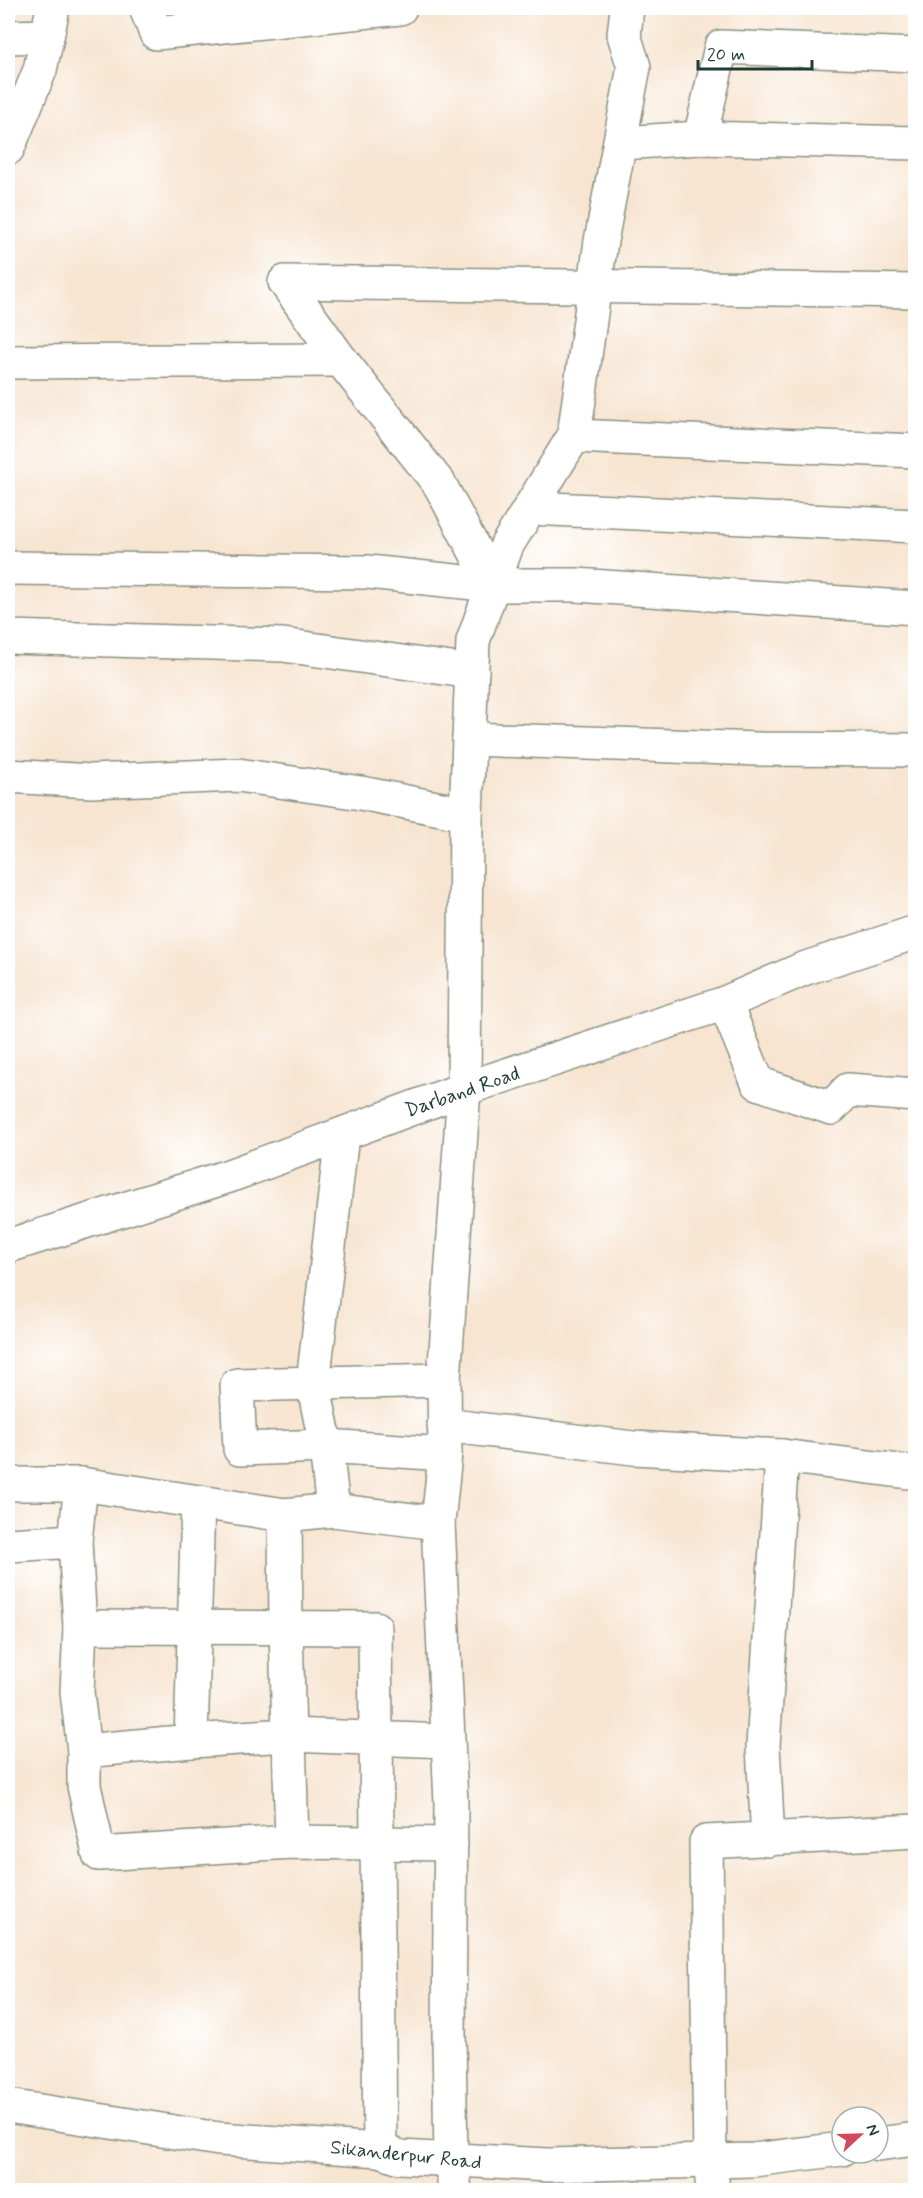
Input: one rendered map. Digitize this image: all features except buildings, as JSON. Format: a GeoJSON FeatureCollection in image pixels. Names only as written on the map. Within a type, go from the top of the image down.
{"type":"FeatureCollection","features":[{"type":"Feature","properties":{"kind":"street"},"geometry":{"type":"LineString","coordinates":[[146,8],[156,33],[400,8]]}},
{"type":"Feature","properties":{"kind":"street"},"geometry":{"type":"LineString","coordinates":[[453,2175],[449,2037],[451,1844],[438,1523],[444,1439],[444,1380],[464,1089],[466,814],[473,641],[507,545],[574,436],[601,241],[634,67],[624,35],[627,8]]}},
{"type":"Feature","properties":{"kind":"street"},"geometry":{"type":"LineString","coordinates":[[8,37],[50,22]]}},
{"type":"Feature","properties":{"kind":"street"},"geometry":{"type":"LineString","coordinates":[[8,148],[40,70],[50,22]]}},
{"type":"Feature","properties":{"kind":"street"},"geometry":{"type":"LineString","coordinates":[[700,138],[721,47],[915,55]]}},
{"type":"Feature","properties":{"kind":"street"},"geometry":{"type":"LineString","coordinates":[[620,143],[700,138],[915,143]]}},
{"type":"Feature","properties":{"kind":"street"},"geometry":{"type":"LineString","coordinates":[[493,585],[440,485],[341,360],[285,282],[915,291]]}},
{"type":"Feature","properties":{"kind":"street"},"geometry":{"type":"LineString","coordinates":[[8,362],[341,360]]}},
{"type":"Feature","properties":{"kind":"street"},"geometry":{"type":"LineString","coordinates":[[574,436],[915,451]]}},
{"type":"Feature","properties":{"kind":"street"},"geometry":{"type":"LineString","coordinates":[[530,508],[915,526]]}},
{"type":"Feature","properties":{"kind":"street"},"geometry":{"type":"LineString","coordinates":[[8,568],[368,572],[493,585],[576,585],[915,608]]}},
{"type":"Feature","properties":{"kind":"street"},"geometry":{"type":"LineString","coordinates":[[8,637],[283,645],[472,672]]}},
{"type":"Feature","properties":{"kind":"street"},"geometry":{"type":"LineString","coordinates":[[469,739],[758,749],[915,750]]}},
{"type":"Feature","properties":{"kind":"street"},"geometry":{"type":"LineString","coordinates":[[8,776],[91,781],[238,775],[361,793],[466,814]]}},
{"type":"Feature","properties":{"kind":"street","name":"Darband Road"},"geometry":{"type":"LineString","coordinates":[[8,1246],[229,1176],[464,1089],[725,1003],[803,969],[915,932]]}},
{"type":"Feature","properties":{"kind":"street"},"geometry":{"type":"LineString","coordinates":[[725,1003],[758,1083],[831,1107],[848,1090],[915,1095]]}},
{"type":"Feature","properties":{"kind":"street"},"geometry":{"type":"LineString","coordinates":[[333,1509],[326,1446],[313,1383],[342,1135]]}},
{"type":"Feature","properties":{"kind":"street"},"geometry":{"type":"LineString","coordinates":[[444,1380],[237,1385],[240,1449],[444,1439],[782,1456],[915,1473]]}},
{"type":"Feature","properties":{"kind":"street"},"geometry":{"type":"LineString","coordinates":[[768,1840],[763,1746],[782,1456]]}},
{"type":"Feature","properties":{"kind":"street"},"geometry":{"type":"LineString","coordinates":[[8,1484],[81,1484],[285,1515],[333,1509],[438,1523]]}},
{"type":"Feature","properties":{"kind":"street"},"geometry":{"type":"LineString","coordinates":[[81,1484],[75,1541],[80,1627],[77,1692],[84,1751],[84,1786],[99,1854],[292,1842],[451,1844]]}},
{"type":"Feature","properties":{"kind":"street"},"geometry":{"type":"LineString","coordinates":[[191,1741],[198,1502]]}},
{"type":"Feature","properties":{"kind":"street"},"geometry":{"type":"LineString","coordinates":[[285,1515],[292,1842]]}},
{"type":"Feature","properties":{"kind":"street"},"geometry":{"type":"LineString","coordinates":[[8,1545],[75,1541]]}},
{"type":"Feature","properties":{"kind":"street"},"geometry":{"type":"LineString","coordinates":[[80,1627],[375,1628],[380,2150]]}},
{"type":"Feature","properties":{"kind":"street"},"geometry":{"type":"LineString","coordinates":[[84,1751],[288,1735],[447,1741]]}},
{"type":"Feature","properties":{"kind":"street"},"geometry":{"type":"LineString","coordinates":[[712,2176],[706,1842],[915,1832]]}},
{"type":"Feature","properties":{"kind":"street","name":"Sikanderpur Road"},"geometry":{"type":"LineString","coordinates":[[8,2106],[219,2139],[380,2150],[453,2175],[548,2165],[712,2176],[753,2160],[830,2150]]}},
{"type":"Feature","properties":{"kind":"street"},"geometry":{"type":"LineString","coordinates":[[890,2142],[915,2139]]}}]}
